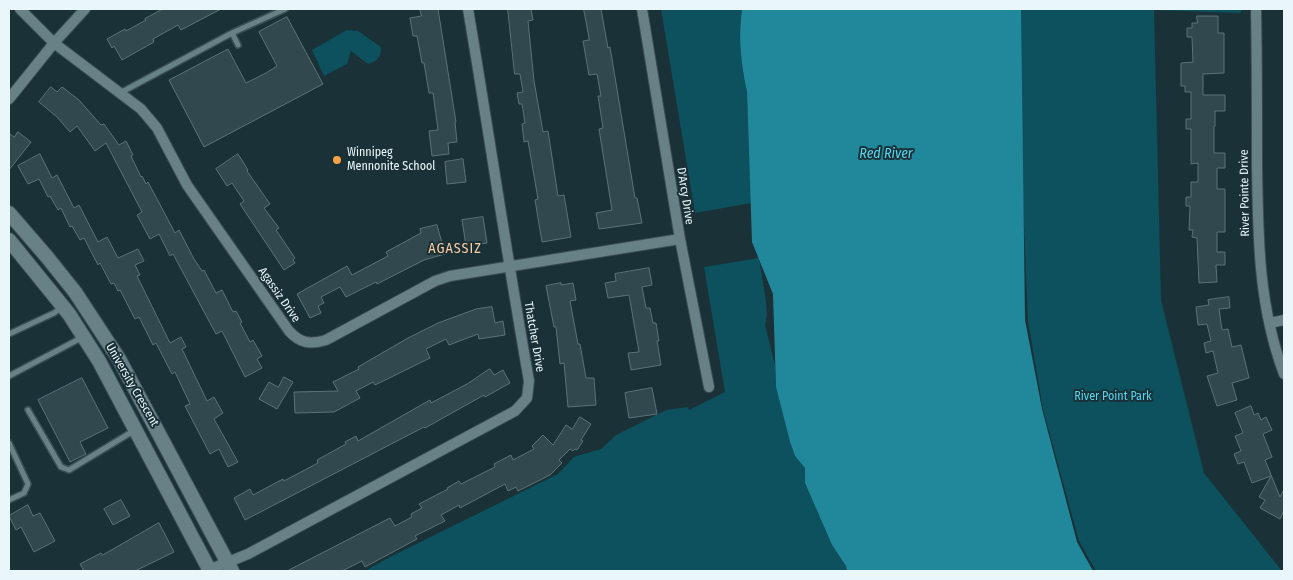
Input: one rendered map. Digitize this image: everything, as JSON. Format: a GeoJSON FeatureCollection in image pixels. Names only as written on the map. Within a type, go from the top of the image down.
{"type":"FeatureCollection","features":[{"type":"Feature","properties":{"kind":"main road","name":"University Crescent"},"geometry":{"type":"LineString","coordinates":[[9,213],[74,292],[119,359],[229,567]]}},
{"type":"Feature","properties":{"kind":"main road","name":"University Crescent"},"geometry":{"type":"LineString","coordinates":[[9,240],[62,307],[99,360],[209,571]]}},
{"type":"Feature","properties":{"kind":"street","name":"Agassiz Drive"},"geometry":{"type":"LineString","coordinates":[[20,9],[54,42],[141,109],[157,128],[187,185],[289,331],[304,343],[326,340],[434,281],[450,276],[680,239]]}},
{"type":"Feature","properties":{"kind":"street"},"geometry":{"type":"LineString","coordinates":[[9,99],[54,42],[85,9]]}},
{"type":"Feature","properties":{"kind":"street","name":"Thatcher Drive"},"geometry":{"type":"LineString","coordinates":[[209,571],[229,567],[248,554],[515,411],[527,398],[529,381],[468,9]]}},
{"type":"Feature","properties":{"kind":"street","name":"D'Arcy Drive"},"geometry":{"type":"LineString","coordinates":[[642,9],[680,239],[708,387]]}},
{"type":"Feature","properties":{"kind":"street","name":"River Pointe Drive"},"geometry":{"type":"LineString","coordinates":[[1256,9],[1258,241],[1263,294],[1274,347],[1284,374]]}},
{"type":"Feature","properties":{"kind":"street"},"geometry":{"type":"LineString","coordinates":[[1270,323],[1284,320]]}},
{"type":"Feature","properties":{"kind":"lane"},"geometry":{"type":"LineString","coordinates":[[119,93],[232,33],[285,9]]}},
{"type":"Feature","properties":{"kind":"lane"},"geometry":{"type":"LineString","coordinates":[[232,33],[238,45]]}},
{"type":"Feature","properties":{"kind":"lane"},"geometry":{"type":"LineString","coordinates":[[9,334],[54,313],[62,307]]}},
{"type":"Feature","properties":{"kind":"lane"},"geometry":{"type":"LineString","coordinates":[[9,376],[84,337]]}},
{"type":"Feature","properties":{"kind":"lane"},"geometry":{"type":"LineString","coordinates":[[28,410],[60,467],[69,470],[135,430]]}},
{"type":"Feature","properties":{"kind":"lane"},"geometry":{"type":"LineString","coordinates":[[9,443],[28,484],[24,493],[9,500]]}},
{"type":"Feature","properties":{"kind":"green space"},"geometry":{"type":"Polygon","coordinates":[[[661,9],[742,9],[740,25],[743,73],[747,92],[751,203],[695,213],[661,9]]]}},
{"type":"Feature","properties":{"kind":"green space","name":"River Point Park"},"geometry":{"type":"Polygon","coordinates":[[[1015,9],[1241,9],[1241,13],[1154,10],[1161,300],[1204,473],[1282,571],[1096,571],[1079,541],[1043,409],[1028,321],[1015,9]]]}},
{"type":"Feature","properties":{"kind":"green space"},"geometry":{"type":"Polygon","coordinates":[[[347,30],[358,31],[381,47],[380,56],[377,60],[368,64],[351,51],[347,64],[324,76],[312,50],[347,30]]]}},
{"type":"Feature","properties":{"kind":"green space"},"geometry":{"type":"Polygon","coordinates":[[[759,258],[766,301],[767,315],[765,325],[775,365],[776,387],[790,442],[795,456],[805,468],[805,483],[832,545],[846,566],[847,571],[365,571],[558,474],[574,457],[601,449],[616,435],[666,410],[688,407],[689,410],[725,392],[704,267],[759,258]]]}},
{"type":"Feature","properties":{"kind":"water","name":"Red River"},"geometry":{"type":"Polygon","coordinates":[[[742,9],[1021,9],[1025,320],[1042,409],[1077,542],[1093,571],[847,571],[846,566],[832,545],[805,483],[805,468],[795,456],[776,387],[773,294],[752,242],[747,92],[740,40],[742,9]]]}},
{"type":"Feature","properties":{"kind":"building"},"geometry":{"type":"Polygon","coordinates":[[[163,9],[221,9],[181,30],[178,25],[153,39],[154,42],[122,60],[114,46],[112,48],[107,39],[125,29],[126,31],[163,9]]]}},
{"type":"Feature","properties":{"kind":"building"},"geometry":{"type":"Polygon","coordinates":[[[420,9],[438,9],[456,122],[457,142],[448,143],[449,154],[432,156],[429,131],[438,130],[433,93],[429,93],[424,63],[422,63],[417,36],[413,36],[410,18],[421,16],[420,9]]]}},
{"type":"Feature","properties":{"kind":"building"},"geometry":{"type":"Polygon","coordinates":[[[508,9],[531,9],[533,20],[528,21],[534,81],[543,132],[548,131],[558,196],[564,195],[571,237],[542,242],[535,200],[538,199],[528,141],[524,142],[522,124],[525,123],[522,104],[519,104],[517,93],[523,92],[520,74],[515,74],[508,9]]]}},
{"type":"Feature","properties":{"kind":"building"},"geometry":{"type":"Polygon","coordinates":[[[584,9],[601,9],[608,48],[610,47],[635,198],[637,198],[642,223],[599,229],[596,213],[612,210],[599,129],[603,128],[598,96],[601,96],[597,74],[589,75],[583,41],[589,40],[584,9]]]}},
{"type":"Feature","properties":{"kind":"building"},"geometry":{"type":"Polygon","coordinates":[[[1197,16],[1218,16],[1218,33],[1224,33],[1224,73],[1203,74],[1203,95],[1225,95],[1225,111],[1215,111],[1214,153],[1225,153],[1225,168],[1217,168],[1217,189],[1225,189],[1225,232],[1217,232],[1217,252],[1225,252],[1225,265],[1216,265],[1217,282],[1199,283],[1197,238],[1192,237],[1193,230],[1189,230],[1190,206],[1186,206],[1186,197],[1191,197],[1191,182],[1198,182],[1198,163],[1191,164],[1191,129],[1186,129],[1186,119],[1191,119],[1191,92],[1185,92],[1185,86],[1181,86],[1181,63],[1193,62],[1192,37],[1187,37],[1187,28],[1192,28],[1192,23],[1197,23],[1197,16]]]}},
{"type":"Feature","properties":{"kind":"building"},"geometry":{"type":"Polygon","coordinates":[[[287,17],[323,84],[204,147],[169,80],[228,49],[246,83],[266,73],[277,66],[259,32],[287,17]]]}},
{"type":"Feature","properties":{"kind":"building"},"geometry":{"type":"Polygon","coordinates":[[[51,87],[57,92],[62,87],[79,100],[101,125],[104,124],[119,145],[126,141],[141,177],[146,184],[148,182],[175,233],[179,230],[194,259],[202,271],[204,270],[216,293],[222,290],[233,312],[236,311],[250,342],[253,340],[262,356],[257,359],[262,368],[245,377],[222,331],[216,334],[173,254],[170,256],[159,234],[150,239],[137,215],[142,212],[106,143],[95,151],[77,126],[70,132],[57,117],[39,102],[51,87]]]}},
{"type":"Feature","properties":{"kind":"building"},"geometry":{"type":"Polygon","coordinates":[[[18,132],[31,142],[9,170],[9,133],[14,137],[18,132]]]}},
{"type":"Feature","properties":{"kind":"building"},"geometry":{"type":"Polygon","coordinates":[[[40,154],[52,178],[57,175],[74,208],[79,205],[98,242],[107,237],[118,258],[138,249],[144,261],[135,265],[140,275],[137,276],[170,343],[181,337],[186,347],[182,349],[207,401],[214,397],[223,413],[214,419],[238,462],[228,467],[219,449],[210,454],[185,406],[190,404],[175,372],[172,374],[156,343],[153,345],[139,317],[135,319],[120,290],[118,291],[114,283],[111,284],[100,263],[98,265],[84,238],[80,240],[72,226],[70,227],[61,208],[58,210],[50,196],[48,197],[39,179],[28,184],[18,166],[40,154]]]}},
{"type":"Feature","properties":{"kind":"building"},"geometry":{"type":"Polygon","coordinates":[[[238,154],[247,171],[270,204],[264,208],[279,228],[276,230],[295,258],[293,260],[295,263],[284,270],[240,204],[244,201],[232,183],[227,186],[216,169],[238,154]]]}},
{"type":"Feature","properties":{"kind":"building"},"geometry":{"type":"Polygon","coordinates":[[[463,159],[466,182],[447,184],[445,162],[463,159]]]}},
{"type":"Feature","properties":{"kind":"building"},"geometry":{"type":"Polygon","coordinates":[[[483,217],[487,243],[466,246],[462,220],[483,217]]]}},
{"type":"Feature","properties":{"kind":"building"},"geometry":{"type":"Polygon","coordinates":[[[437,225],[445,254],[424,260],[377,284],[376,282],[346,297],[340,287],[321,297],[324,303],[318,306],[321,313],[310,318],[297,294],[347,266],[352,275],[388,256],[386,252],[421,233],[420,229],[437,225]]]}},
{"type":"Feature","properties":{"kind":"building"},"geometry":{"type":"Polygon","coordinates":[[[649,268],[652,285],[642,287],[646,308],[650,308],[653,323],[656,323],[661,365],[631,370],[628,353],[639,352],[629,295],[608,298],[605,283],[616,281],[615,274],[649,268]]]}},
{"type":"Feature","properties":{"kind":"building"},"geometry":{"type":"Polygon","coordinates":[[[561,283],[561,285],[573,283],[576,300],[570,301],[578,344],[580,344],[586,378],[594,378],[596,405],[568,407],[564,363],[560,364],[556,327],[554,327],[546,286],[561,283]]]}},
{"type":"Feature","properties":{"kind":"building"},"geometry":{"type":"Polygon","coordinates":[[[1229,297],[1230,308],[1219,309],[1222,330],[1228,329],[1232,347],[1241,345],[1249,378],[1232,383],[1237,400],[1217,406],[1207,376],[1218,373],[1213,351],[1206,353],[1204,343],[1211,341],[1207,324],[1198,325],[1196,307],[1209,305],[1208,300],[1229,297]]]}},
{"type":"Feature","properties":{"kind":"building"},"geometry":{"type":"Polygon","coordinates":[[[492,307],[495,323],[503,321],[505,335],[479,339],[478,334],[449,345],[446,339],[426,349],[430,358],[375,385],[373,382],[356,391],[360,398],[334,412],[295,413],[294,392],[338,391],[333,382],[359,369],[358,367],[408,338],[438,323],[476,309],[492,307]]]}},
{"type":"Feature","properties":{"kind":"building"},"geometry":{"type":"Polygon","coordinates":[[[490,369],[494,375],[503,370],[510,383],[245,520],[234,498],[250,489],[253,495],[283,479],[284,481],[318,463],[317,460],[346,444],[345,442],[356,436],[358,441],[430,400],[431,403],[467,384],[490,369]]]}},
{"type":"Feature","properties":{"kind":"building"},"geometry":{"type":"Polygon","coordinates":[[[284,377],[293,382],[277,409],[259,399],[269,382],[278,387],[284,377]]]}},
{"type":"Feature","properties":{"kind":"building"},"geometry":{"type":"Polygon","coordinates":[[[82,378],[108,428],[80,442],[86,454],[70,462],[38,400],[82,378]]]}},
{"type":"Feature","properties":{"kind":"building"},"geometry":{"type":"Polygon","coordinates":[[[652,388],[657,414],[629,418],[625,393],[652,388]]]}},
{"type":"Feature","properties":{"kind":"building"},"geometry":{"type":"Polygon","coordinates":[[[1251,406],[1254,415],[1258,413],[1261,420],[1266,417],[1272,430],[1263,434],[1272,457],[1265,460],[1280,497],[1284,489],[1284,511],[1280,519],[1260,508],[1265,500],[1259,497],[1271,476],[1252,483],[1244,462],[1238,464],[1234,454],[1241,451],[1235,436],[1243,433],[1235,413],[1251,406]]]}},
{"type":"Feature","properties":{"kind":"building"},"geometry":{"type":"Polygon","coordinates":[[[580,417],[591,424],[581,440],[583,441],[577,450],[573,451],[570,449],[559,460],[562,463],[550,475],[518,491],[516,487],[508,491],[505,484],[460,508],[459,505],[441,515],[445,521],[415,536],[417,539],[365,567],[362,561],[342,571],[287,571],[390,518],[395,526],[412,517],[411,514],[422,508],[419,504],[459,481],[461,484],[495,467],[494,464],[511,455],[513,460],[534,449],[532,446],[543,435],[553,445],[566,425],[572,429],[580,417]]]}},
{"type":"Feature","properties":{"kind":"building"},"geometry":{"type":"Polygon","coordinates":[[[121,500],[130,516],[113,525],[104,509],[121,500]]]}},
{"type":"Feature","properties":{"kind":"building"},"geometry":{"type":"Polygon","coordinates":[[[28,505],[33,516],[40,513],[55,541],[34,552],[21,527],[16,530],[9,516],[28,505]]]}},
{"type":"Feature","properties":{"kind":"building"},"geometry":{"type":"Polygon","coordinates":[[[159,523],[174,552],[135,571],[84,571],[80,564],[101,553],[102,555],[159,523]]]}},
{"type":"Feature","properties":{"kind":"place","name":"Winnipeg Mennonite School"},"geometry":{"type":"Point","coordinates":[337,160]}},
{"type":"Feature","properties":{"kind":"district","name":"AGASSIZ"},"geometry":{"type":"Point","coordinates":[455,249]}}]}
